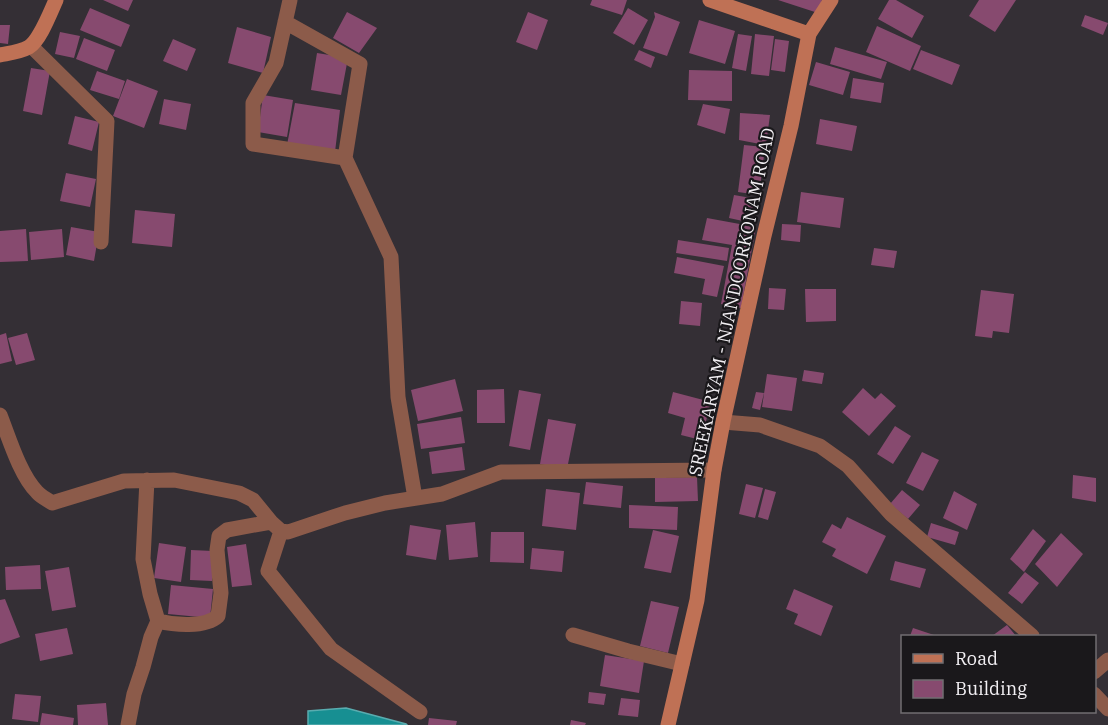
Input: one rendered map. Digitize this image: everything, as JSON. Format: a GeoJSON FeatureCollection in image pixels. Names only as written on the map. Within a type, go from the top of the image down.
{"type":"FeatureCollection","features":[{"type":"Feature","properties":{"kind":"main road"},"geometry":{"type":"LineString","coordinates":[[0,55],[31,46],[56,0]]}},
{"type":"Feature","properties":{"kind":"main road"},"geometry":{"type":"LineString","coordinates":[[710,0],[809,34]]}},
{"type":"Feature","properties":{"kind":"main road","name":"SREEKARYAM - NJANDOORKONAM ROAD"},"geometry":{"type":"LineString","coordinates":[[668,725],[697,600],[714,470],[723,422],[809,34],[831,0]]}},
{"type":"Feature","properties":{"kind":"street"},"geometry":{"type":"LineString","coordinates":[[290,0],[276,63],[253,103],[253,144],[345,158]]}},
{"type":"Feature","properties":{"kind":"street"},"geometry":{"type":"LineString","coordinates":[[285,22],[360,64],[345,158],[391,257],[398,397],[415,498]]}},
{"type":"Feature","properties":{"kind":"street"},"geometry":{"type":"LineString","coordinates":[[31,46],[107,121],[101,242]]}},
{"type":"Feature","properties":{"kind":"street"},"geometry":{"type":"LineString","coordinates":[[0,415],[30,485],[39,495],[52,503],[124,481],[174,480],[239,493],[254,500],[276,526],[288,532],[345,513],[385,503],[442,494],[501,472],[714,470]]}},
{"type":"Feature","properties":{"kind":"street"},"geometry":{"type":"LineString","coordinates":[[723,422],[759,425],[820,446],[848,466],[891,514],[1031,635]]}},
{"type":"Feature","properties":{"kind":"street"},"geometry":{"type":"LineString","coordinates":[[128,725],[134,694],[158,621],[143,559],[147,480]]}},
{"type":"Feature","properties":{"kind":"street"},"geometry":{"type":"LineString","coordinates":[[158,621],[176,625],[214,620],[218,616],[220,593],[217,550],[219,536],[227,530],[276,526]]}},
{"type":"Feature","properties":{"kind":"street"},"geometry":{"type":"LineString","coordinates":[[276,526],[268,571],[331,649],[420,712]]}},
{"type":"Feature","properties":{"kind":"street"},"geometry":{"type":"LineString","coordinates":[[573,635],[682,664]]}},
{"type":"Feature","properties":{"kind":"street"},"geometry":{"type":"LineString","coordinates":[[1096,671],[1108,660]]}},
{"type":"Feature","properties":{"kind":"street"},"geometry":{"type":"LineString","coordinates":[[1096,695],[1108,709]]}},
{"type":"Feature","properties":{"kind":"water"},"geometry":{"type":"Polygon","coordinates":[[[346,708],[407,725],[308,725],[308,711],[346,708]]]}},
{"type":"Feature","properties":{"kind":"building"},"geometry":{"type":"Polygon","coordinates":[[[103,0],[133,0],[128,11],[103,0]]]}},
{"type":"Feature","properties":{"kind":"building"},"geometry":{"type":"Polygon","coordinates":[[[592,0],[627,0],[622,15],[590,5],[592,0]]]}},
{"type":"Feature","properties":{"kind":"building"},"geometry":{"type":"Polygon","coordinates":[[[778,0],[822,0],[818,13],[778,0]]]}},
{"type":"Feature","properties":{"kind":"building"},"geometry":{"type":"Polygon","coordinates":[[[889,0],[896,0],[924,16],[912,38],[878,19],[889,0]]]}},
{"type":"Feature","properties":{"kind":"building"},"geometry":{"type":"Polygon","coordinates":[[[979,0],[1016,0],[995,32],[969,16],[979,0]]]}},
{"type":"Feature","properties":{"kind":"building"},"geometry":{"type":"Polygon","coordinates":[[[90,8],[130,25],[121,47],[80,30],[90,8]]]}},
{"type":"Feature","properties":{"kind":"building"},"geometry":{"type":"Polygon","coordinates":[[[628,8],[648,20],[634,45],[613,33],[628,8]]]}},
{"type":"Feature","properties":{"kind":"building"},"geometry":{"type":"Polygon","coordinates":[[[347,12],[377,28],[359,53],[333,38],[347,12]]]}},
{"type":"Feature","properties":{"kind":"building"},"geometry":{"type":"Polygon","coordinates":[[[528,12],[548,20],[537,50],[516,42],[528,12]]]}},
{"type":"Feature","properties":{"kind":"building"},"geometry":{"type":"Polygon","coordinates":[[[654,12],[680,22],[667,56],[643,48],[655,17],[654,12]]]}},
{"type":"Feature","properties":{"kind":"building"},"geometry":{"type":"Polygon","coordinates":[[[1085,15],[1108,23],[1103,35],[1081,26],[1085,15]]]}},
{"type":"Feature","properties":{"kind":"building"},"geometry":{"type":"Polygon","coordinates":[[[699,20],[735,31],[725,64],[689,53],[699,20]]]}},
{"type":"Feature","properties":{"kind":"building"},"geometry":{"type":"Polygon","coordinates":[[[0,25],[10,25],[8,44],[0,43],[0,25]]]}},
{"type":"Feature","properties":{"kind":"building"},"geometry":{"type":"Polygon","coordinates":[[[877,26],[921,46],[910,71],[866,52],[877,26]]]}},
{"type":"Feature","properties":{"kind":"building"},"geometry":{"type":"Polygon","coordinates":[[[237,27],[271,37],[263,73],[228,63],[237,27]]]}},
{"type":"Feature","properties":{"kind":"building"},"geometry":{"type":"Polygon","coordinates":[[[60,32],[80,36],[74,58],[55,54],[60,32]]]}},
{"type":"Feature","properties":{"kind":"building"},"geometry":{"type":"Polygon","coordinates":[[[738,34],[752,36],[746,71],[732,68],[738,34]]]}},
{"type":"Feature","properties":{"kind":"building"},"geometry":{"type":"Polygon","coordinates":[[[755,34],[774,36],[769,76],[751,74],[755,34]]]}},
{"type":"Feature","properties":{"kind":"building"},"geometry":{"type":"Polygon","coordinates":[[[84,38],[115,50],[107,71],[76,59],[84,38]]]}},
{"type":"Feature","properties":{"kind":"building"},"geometry":{"type":"Polygon","coordinates":[[[173,39],[196,49],[187,71],[163,61],[173,39]]]}},
{"type":"Feature","properties":{"kind":"building"},"geometry":{"type":"Polygon","coordinates":[[[775,39],[789,41],[785,72],[771,70],[775,39]]]}},
{"type":"Feature","properties":{"kind":"building"},"geometry":{"type":"Polygon","coordinates":[[[835,47],[887,62],[881,79],[830,64],[835,47]]]}},
{"type":"Feature","properties":{"kind":"building"},"geometry":{"type":"Polygon","coordinates":[[[639,50],[655,57],[651,68],[634,60],[639,50]]]}},
{"type":"Feature","properties":{"kind":"building"},"geometry":{"type":"Polygon","coordinates":[[[921,50],[960,65],[952,85],[913,69],[921,50]]]}},
{"type":"Feature","properties":{"kind":"building"},"geometry":{"type":"Polygon","coordinates":[[[317,53],[348,58],[341,95],[311,90],[317,53]]]}},
{"type":"Feature","properties":{"kind":"building"},"geometry":{"type":"Polygon","coordinates":[[[816,62],[850,72],[843,95],[809,85],[816,62]]]}},
{"type":"Feature","properties":{"kind":"building"},"geometry":{"type":"Polygon","coordinates":[[[31,68],[50,71],[42,115],[23,111],[31,68]]]}},
{"type":"Feature","properties":{"kind":"building"},"geometry":{"type":"Polygon","coordinates":[[[689,70],[732,71],[732,101],[688,100],[689,70]]]}},
{"type":"Feature","properties":{"kind":"building"},"geometry":{"type":"Polygon","coordinates":[[[97,71],[125,81],[119,99],[90,90],[97,71]]]}},
{"type":"Feature","properties":{"kind":"building"},"geometry":{"type":"Polygon","coordinates":[[[853,78],[884,83],[881,103],[850,98],[853,78]]]}},
{"type":"Feature","properties":{"kind":"building"},"geometry":{"type":"Polygon","coordinates":[[[127,79],[158,91],[144,128],[113,116],[127,79]]]}},
{"type":"Feature","properties":{"kind":"building"},"geometry":{"type":"Polygon","coordinates":[[[263,95],[293,100],[287,137],[258,132],[263,95]]]}},
{"type":"Feature","properties":{"kind":"building"},"geometry":{"type":"Polygon","coordinates":[[[164,99],[191,104],[186,130],[159,124],[164,99]]]}},
{"type":"Feature","properties":{"kind":"building"},"geometry":{"type":"Polygon","coordinates":[[[295,103],[340,110],[335,152],[287,145],[295,103]]]}},
{"type":"Feature","properties":{"kind":"building"},"geometry":{"type":"Polygon","coordinates":[[[703,104],[730,109],[725,134],[697,125],[703,104]]]}},
{"type":"Feature","properties":{"kind":"building"},"geometry":{"type":"Polygon","coordinates":[[[740,113],[770,115],[766,145],[739,140],[740,113]]]}},
{"type":"Feature","properties":{"kind":"building"},"geometry":{"type":"Polygon","coordinates":[[[75,116],[99,122],[92,151],[68,144],[75,116]]]}},
{"type":"Feature","properties":{"kind":"building"},"geometry":{"type":"Polygon","coordinates":[[[820,119],[857,126],[852,151],[816,144],[820,119]]]}},
{"type":"Feature","properties":{"kind":"building"},"geometry":{"type":"Polygon","coordinates":[[[744,145],[765,147],[759,195],[738,192],[744,145]]]}},
{"type":"Feature","properties":{"kind":"building"},"geometry":{"type":"Polygon","coordinates":[[[66,173],[96,179],[90,207],[60,201],[66,173]]]}},
{"type":"Feature","properties":{"kind":"building"},"geometry":{"type":"Polygon","coordinates":[[[801,192],[844,198],[840,228],[797,222],[801,192]]]}},
{"type":"Feature","properties":{"kind":"building"},"geometry":{"type":"Polygon","coordinates":[[[734,195],[757,199],[752,223],[729,218],[734,195]]]}},
{"type":"Feature","properties":{"kind":"building"},"geometry":{"type":"Polygon","coordinates":[[[135,210],[175,214],[172,247],[132,243],[135,210]]]}},
{"type":"Feature","properties":{"kind":"building"},"geometry":{"type":"Polygon","coordinates":[[[707,218],[756,227],[741,308],[721,304],[732,245],[702,240],[707,218]]]}},
{"type":"Feature","properties":{"kind":"building"},"geometry":{"type":"Polygon","coordinates":[[[782,224],[801,225],[800,242],[781,240],[782,224]]]}},
{"type":"Feature","properties":{"kind":"building"},"geometry":{"type":"Polygon","coordinates":[[[71,227],[99,232],[94,261],[66,255],[71,227]]]}},
{"type":"Feature","properties":{"kind":"building"},"geometry":{"type":"Polygon","coordinates":[[[26,229],[28,261],[0,262],[0,231],[26,229]]]}},
{"type":"Feature","properties":{"kind":"building"},"geometry":{"type":"Polygon","coordinates":[[[62,229],[64,257],[31,260],[29,232],[62,229]]]}},
{"type":"Feature","properties":{"kind":"building"},"geometry":{"type":"Polygon","coordinates":[[[678,240],[729,248],[727,261],[676,253],[678,240]]]}},
{"type":"Feature","properties":{"kind":"building"},"geometry":{"type":"Polygon","coordinates":[[[874,248],[897,251],[894,268],[871,265],[874,248]]]}},
{"type":"Feature","properties":{"kind":"building"},"geometry":{"type":"Polygon","coordinates":[[[677,257],[724,266],[717,297],[702,294],[705,279],[674,273],[677,257]]]}},
{"type":"Feature","properties":{"kind":"building"},"geometry":{"type":"Polygon","coordinates":[[[769,288],[786,289],[784,310],[768,309],[769,288]]]}},
{"type":"Feature","properties":{"kind":"building"},"geometry":{"type":"Polygon","coordinates":[[[805,289],[836,289],[836,321],[806,322],[805,289]]]}},
{"type":"Feature","properties":{"kind":"building"},"geometry":{"type":"Polygon","coordinates":[[[981,290],[1014,294],[1009,333],[993,331],[992,338],[975,336],[981,290]]]}},
{"type":"Feature","properties":{"kind":"building"},"geometry":{"type":"Polygon","coordinates":[[[681,301],[702,303],[700,326],[679,324],[681,301]]]}},
{"type":"Feature","properties":{"kind":"building"},"geometry":{"type":"Polygon","coordinates":[[[6,333],[12,361],[0,364],[0,335],[6,333]]]}},
{"type":"Feature","properties":{"kind":"building"},"geometry":{"type":"Polygon","coordinates":[[[27,333],[35,360],[16,365],[8,338],[27,333]]]}},
{"type":"Feature","properties":{"kind":"building"},"geometry":{"type":"Polygon","coordinates":[[[804,370],[824,373],[822,384],[802,381],[804,370]]]}},
{"type":"Feature","properties":{"kind":"building"},"geometry":{"type":"Polygon","coordinates":[[[767,374],[797,378],[792,411],[762,407],[767,374]]]}},
{"type":"Feature","properties":{"kind":"building"},"geometry":{"type":"Polygon","coordinates":[[[455,379],[463,411],[418,421],[411,390],[455,379]]]}},
{"type":"Feature","properties":{"kind":"building"},"geometry":{"type":"Polygon","coordinates":[[[863,388],[875,399],[881,393],[896,406],[869,436],[842,412],[863,388]]]}},
{"type":"Feature","properties":{"kind":"building"},"geometry":{"type":"Polygon","coordinates":[[[504,389],[505,423],[477,423],[477,390],[504,389]]]}},
{"type":"Feature","properties":{"kind":"building"},"geometry":{"type":"Polygon","coordinates":[[[519,390],[541,394],[530,450],[509,446],[519,390]]]}},
{"type":"Feature","properties":{"kind":"building"},"geometry":{"type":"Polygon","coordinates":[[[673,392],[711,402],[701,440],[681,435],[685,418],[668,413],[673,392]]]}},
{"type":"Feature","properties":{"kind":"building"},"geometry":{"type":"Polygon","coordinates":[[[756,392],[764,393],[760,410],[752,408],[756,392]]]}},
{"type":"Feature","properties":{"kind":"building"},"geometry":{"type":"Polygon","coordinates":[[[461,417],[465,443],[421,449],[417,424],[461,417]]]}},
{"type":"Feature","properties":{"kind":"building"},"geometry":{"type":"Polygon","coordinates":[[[548,419],[576,424],[567,469],[540,464],[548,419]]]}},
{"type":"Feature","properties":{"kind":"building"},"geometry":{"type":"Polygon","coordinates":[[[895,426],[911,436],[893,464],[877,454],[895,426]]]}},
{"type":"Feature","properties":{"kind":"building"},"geometry":{"type":"Polygon","coordinates":[[[462,447],[465,470],[432,474],[429,452],[462,447]]]}},
{"type":"Feature","properties":{"kind":"building"},"geometry":{"type":"Polygon","coordinates":[[[922,452],[939,460],[923,491],[906,483],[922,452]]]}},
{"type":"Feature","properties":{"kind":"building"},"geometry":{"type":"Polygon","coordinates":[[[1073,475],[1096,478],[1096,502],[1072,498],[1073,475]]]}},
{"type":"Feature","properties":{"kind":"building"},"geometry":{"type":"Polygon","coordinates":[[[697,477],[698,501],[655,502],[655,478],[697,477]]]}},
{"type":"Feature","properties":{"kind":"building"},"geometry":{"type":"Polygon","coordinates":[[[586,482],[623,486],[621,508],[583,504],[586,482]]]}},
{"type":"Feature","properties":{"kind":"building"},"geometry":{"type":"Polygon","coordinates":[[[746,484],[763,488],[755,518],[739,514],[746,484]]]}},
{"type":"Feature","properties":{"kind":"building"},"geometry":{"type":"Polygon","coordinates":[[[546,489],[580,493],[576,530],[542,526],[546,489]]]}},
{"type":"Feature","properties":{"kind":"building"},"geometry":{"type":"Polygon","coordinates":[[[765,489],[776,492],[768,520],[758,517],[765,489]]]}},
{"type":"Feature","properties":{"kind":"building"},"geometry":{"type":"Polygon","coordinates":[[[902,490],[920,505],[908,519],[890,504],[902,490]]]}},
{"type":"Feature","properties":{"kind":"building"},"geometry":{"type":"Polygon","coordinates":[[[954,491],[977,504],[967,530],[943,518],[954,491]]]}},
{"type":"Feature","properties":{"kind":"building"},"geometry":{"type":"Polygon","coordinates":[[[629,505],[678,507],[677,530],[629,528],[629,505]]]}},
{"type":"Feature","properties":{"kind":"building"},"geometry":{"type":"Polygon","coordinates":[[[847,517],[886,536],[867,574],[832,556],[836,549],[822,542],[832,524],[841,529],[847,517]]]}},
{"type":"Feature","properties":{"kind":"building"},"geometry":{"type":"Polygon","coordinates":[[[475,522],[478,557],[449,560],[446,525],[475,522]]]}},
{"type":"Feature","properties":{"kind":"building"},"geometry":{"type":"Polygon","coordinates":[[[931,523],[959,532],[955,545],[927,537],[931,523]]]}},
{"type":"Feature","properties":{"kind":"building"},"geometry":{"type":"Polygon","coordinates":[[[410,525],[441,530],[436,560],[406,555],[410,525]]]}},
{"type":"Feature","properties":{"kind":"building"},"geometry":{"type":"Polygon","coordinates":[[[1033,529],[1046,541],[1024,572],[1010,559],[1033,529]]]}},
{"type":"Feature","properties":{"kind":"building"},"geometry":{"type":"Polygon","coordinates":[[[653,530],[679,536],[671,573],[644,568],[653,530]]]}},
{"type":"Feature","properties":{"kind":"building"},"geometry":{"type":"Polygon","coordinates":[[[491,532],[524,532],[524,563],[490,562],[491,532]]]}},
{"type":"Feature","properties":{"kind":"building"},"geometry":{"type":"Polygon","coordinates":[[[1061,533],[1083,554],[1057,587],[1035,564],[1061,533]]]}},
{"type":"Feature","properties":{"kind":"building"},"geometry":{"type":"Polygon","coordinates":[[[159,543],[186,547],[181,582],[154,578],[159,543]]]}},
{"type":"Feature","properties":{"kind":"building"},"geometry":{"type":"Polygon","coordinates":[[[246,544],[252,585],[232,587],[227,547],[246,544]]]}},
{"type":"Feature","properties":{"kind":"building"},"geometry":{"type":"Polygon","coordinates":[[[532,548],[564,551],[562,572],[530,569],[532,548]]]}},
{"type":"Feature","properties":{"kind":"building"},"geometry":{"type":"Polygon","coordinates":[[[191,550],[213,551],[212,581],[190,580],[191,550]]]}},
{"type":"Feature","properties":{"kind":"building"},"geometry":{"type":"Polygon","coordinates":[[[895,561],[926,569],[920,588],[890,580],[895,561]]]}},
{"type":"Feature","properties":{"kind":"building"},"geometry":{"type":"Polygon","coordinates":[[[40,565],[41,589],[6,590],[5,567],[40,565]]]}},
{"type":"Feature","properties":{"kind":"building"},"geometry":{"type":"Polygon","coordinates":[[[69,567],[76,607],[52,611],[45,571],[69,567]]]}},
{"type":"Feature","properties":{"kind":"building"},"geometry":{"type":"Polygon","coordinates":[[[1025,572],[1039,583],[1022,604],[1008,593],[1025,572]]]}},
{"type":"Feature","properties":{"kind":"building"},"geometry":{"type":"Polygon","coordinates":[[[171,585],[213,589],[210,618],[168,614],[171,585]]]}},
{"type":"Feature","properties":{"kind":"building"},"geometry":{"type":"Polygon","coordinates":[[[794,589],[833,606],[821,636],[794,624],[798,614],[786,609],[794,589]]]}},
{"type":"Feature","properties":{"kind":"building"},"geometry":{"type":"Polygon","coordinates":[[[5,599],[20,637],[0,644],[0,600],[5,599]]]}},
{"type":"Feature","properties":{"kind":"building"},"geometry":{"type":"Polygon","coordinates":[[[651,601],[679,607],[668,653],[640,646],[651,601]]]}},
{"type":"Feature","properties":{"kind":"building"},"geometry":{"type":"Polygon","coordinates":[[[1007,625],[1015,635],[993,635],[1007,625]]]}},
{"type":"Feature","properties":{"kind":"building"},"geometry":{"type":"Polygon","coordinates":[[[67,628],[73,654],[40,661],[35,634],[67,628]]]}},
{"type":"Feature","properties":{"kind":"building"},"geometry":{"type":"Polygon","coordinates":[[[913,628],[934,635],[910,635],[913,628]]]}},
{"type":"Feature","properties":{"kind":"building"},"geometry":{"type":"Polygon","coordinates":[[[605,655],[644,661],[639,693],[600,686],[605,655]]]}},
{"type":"Feature","properties":{"kind":"building"},"geometry":{"type":"Polygon","coordinates":[[[589,692],[606,694],[604,705],[588,703],[589,692]]]}},
{"type":"Feature","properties":{"kind":"building"},"geometry":{"type":"Polygon","coordinates":[[[15,694],[41,696],[38,722],[12,719],[15,694]]]}},
{"type":"Feature","properties":{"kind":"building"},"geometry":{"type":"Polygon","coordinates":[[[621,698],[640,700],[638,717],[618,715],[621,698]]]}},
{"type":"Feature","properties":{"kind":"building"},"geometry":{"type":"Polygon","coordinates":[[[106,703],[108,725],[78,725],[77,705],[106,703]]]}},
{"type":"Feature","properties":{"kind":"building"},"geometry":{"type":"Polygon","coordinates":[[[42,713],[74,718],[73,725],[40,725],[42,713]]]}},
{"type":"Feature","properties":{"kind":"building"},"geometry":{"type":"Polygon","coordinates":[[[429,718],[457,721],[456,725],[428,725],[429,718]]]}},
{"type":"Feature","properties":{"kind":"building"},"geometry":{"type":"Polygon","coordinates":[[[571,720],[586,723],[585,725],[570,725],[571,720]]]}}]}
